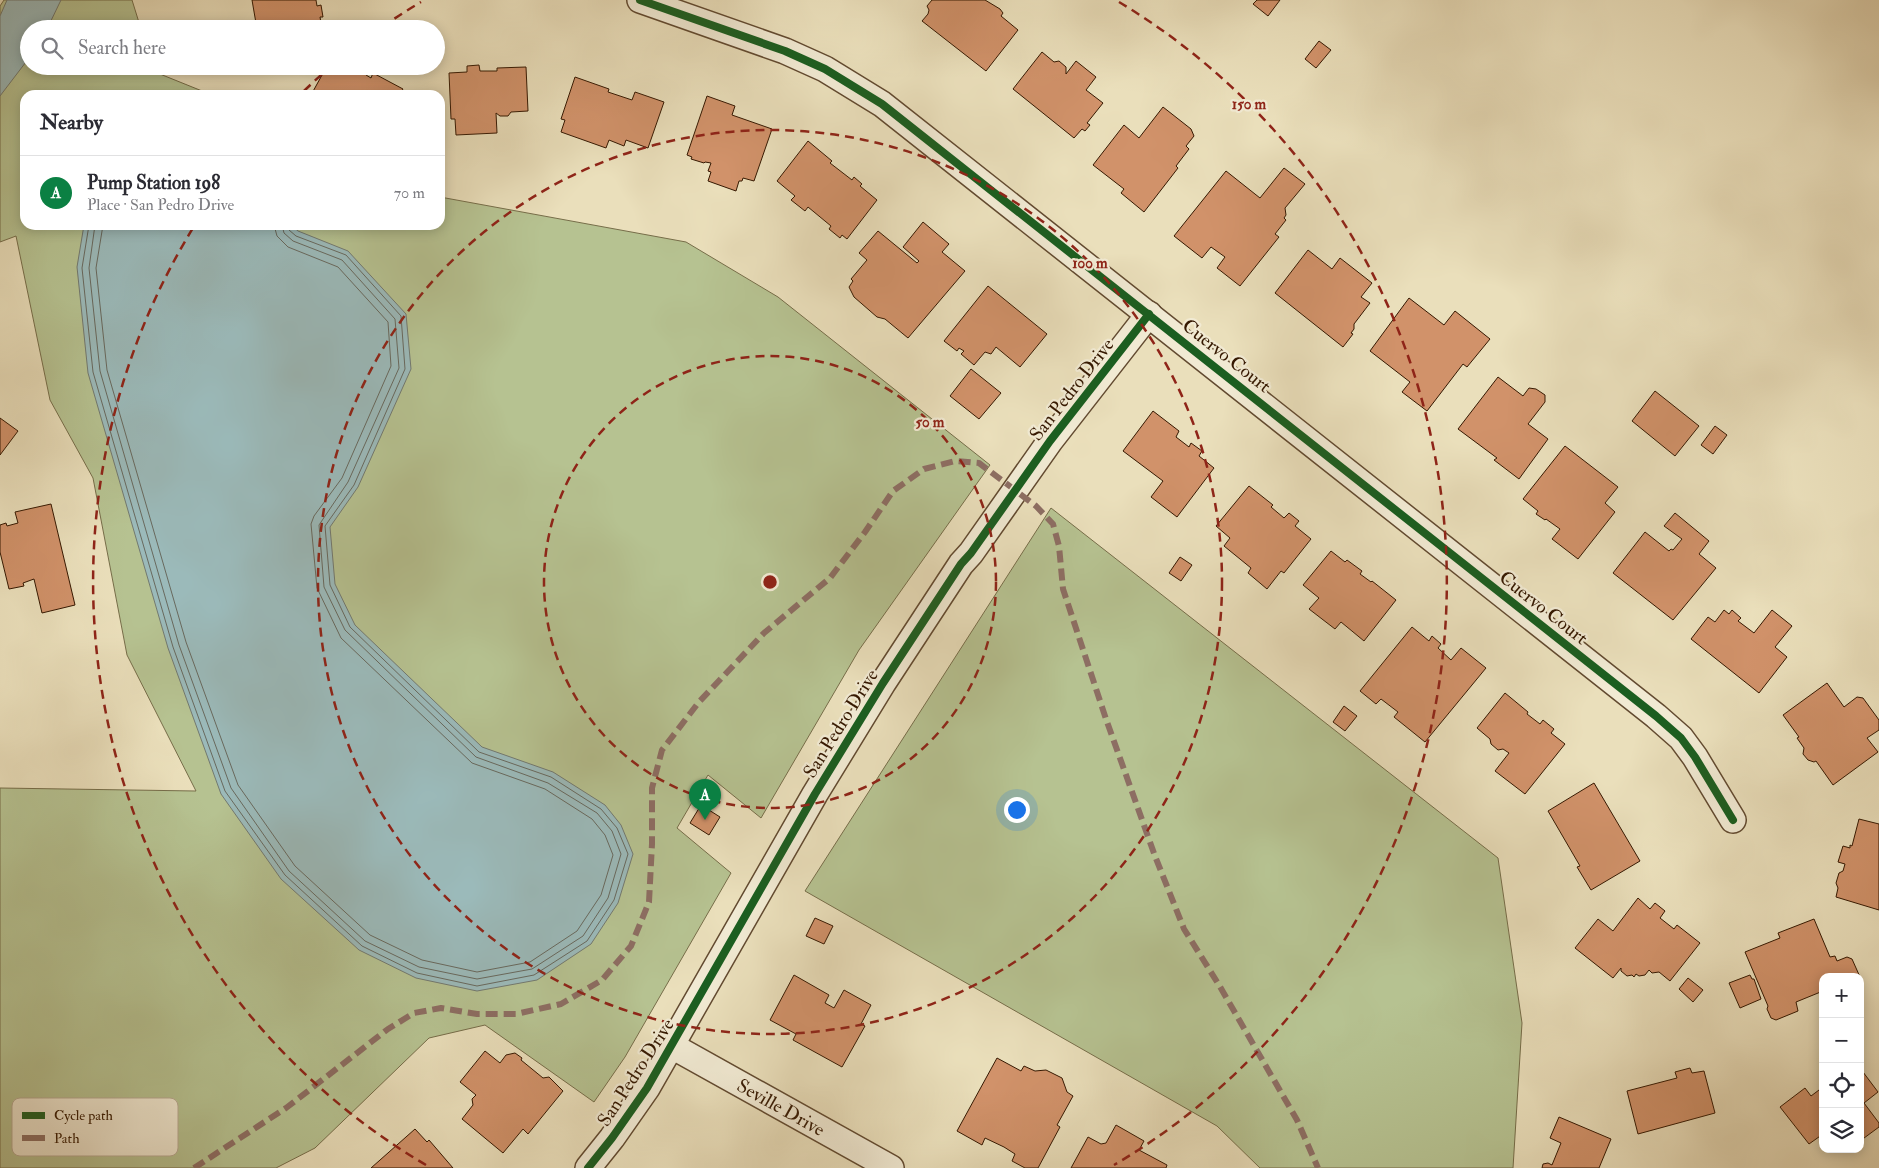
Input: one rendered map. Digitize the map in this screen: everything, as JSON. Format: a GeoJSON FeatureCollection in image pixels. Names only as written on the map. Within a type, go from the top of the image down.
{"type":"FeatureCollection","features":[{"type":"Feature","properties":{"kind":"street","name":"Cuervo Court"},"geometry":{"type":"LineString","coordinates":[[640,0],[785,51],[825,69],[882,104],[1656,716],[1681,738],[1696,757],[1733,820]]}},
{"type":"Feature","properties":{"kind":"street","name":"San Pedro Drive"},"geometry":{"type":"LineString","coordinates":[[588,1168],[612,1138],[647,1088],[815,794],[883,683],[961,564],[971,553],[1050,441],[1149,314]]}},
{"type":"Feature","properties":{"kind":"street","name":"Seville Drive"},"geometry":{"type":"LineString","coordinates":[[672,1046],[891,1168]]}},
{"type":"Feature","properties":{"kind":"green space"},"geometry":{"type":"Polygon","coordinates":[[[4,0],[132,0],[138,20],[20,20],[20,75],[162,75],[200,90],[20,90],[20,230],[445,230],[445,198],[686,242],[778,297],[990,465],[859,650],[761,818],[708,775],[677,828],[731,873],[625,1057],[594,1102],[485,1025],[429,1038],[315,1148],[276,1168],[0,1168],[0,788],[196,791],[127,655],[93,478],[50,400],[16,236],[0,242],[0,6],[4,0]]]}},
{"type":"Feature","properties":{"kind":"green space"},"geometry":{"type":"Polygon","coordinates":[[[1051,508],[1498,858],[1522,1023],[1513,1168],[1260,1168],[1217,1126],[805,891],[1051,508]]]}},
{"type":"Feature","properties":{"kind":"water"},"geometry":{"type":"Polygon","coordinates":[[[7,0],[61,0],[51,20],[20,20],[20,70],[0,96],[0,16],[7,0]]]}},
{"type":"Feature","properties":{"kind":"water"},"geometry":{"type":"Polygon","coordinates":[[[83,230],[297,230],[348,251],[406,314],[411,369],[358,487],[330,527],[335,584],[355,625],[482,747],[553,772],[605,805],[621,825],[633,854],[618,903],[591,944],[537,980],[477,991],[416,978],[359,950],[281,879],[221,794],[168,648],[88,373],[77,267],[83,230]]]}},
{"type":"Feature","properties":{"kind":"building"},"geometry":{"type":"Polygon","coordinates":[[[252,0],[316,0],[317,6],[321,5],[323,17],[320,17],[320,20],[255,20],[252,0]]]}},
{"type":"Feature","properties":{"kind":"building"},"geometry":{"type":"Polygon","coordinates":[[[932,0],[985,0],[1000,9],[1003,13],[1001,16],[1018,30],[986,71],[922,21],[928,14],[927,6],[932,0]]]}},
{"type":"Feature","properties":{"kind":"building"},"geometry":{"type":"Polygon","coordinates":[[[1257,0],[1280,0],[1268,16],[1253,4],[1257,0]]]}},
{"type":"Feature","properties":{"kind":"building"},"geometry":{"type":"Polygon","coordinates":[[[1319,41],[1331,50],[1316,68],[1305,59],[1319,41]]]}},
{"type":"Feature","properties":{"kind":"building"},"geometry":{"type":"Polygon","coordinates":[[[1042,52],[1054,62],[1059,61],[1066,67],[1066,74],[1076,61],[1096,77],[1086,90],[1103,103],[1087,123],[1090,125],[1085,131],[1082,129],[1074,138],[1013,89],[1042,52]]]}},
{"type":"Feature","properties":{"kind":"building"},"geometry":{"type":"Polygon","coordinates":[[[479,65],[480,71],[497,71],[497,68],[526,67],[528,111],[511,112],[508,116],[500,116],[496,113],[497,133],[456,135],[455,119],[451,119],[449,73],[467,72],[467,66],[479,65]]]}},
{"type":"Feature","properties":{"kind":"building"},"geometry":{"type":"Polygon","coordinates":[[[322,75],[366,75],[371,78],[372,75],[377,75],[403,89],[402,90],[314,90],[322,75]]]}},
{"type":"Feature","properties":{"kind":"building"},"geometry":{"type":"Polygon","coordinates":[[[575,77],[609,89],[608,92],[632,100],[635,92],[664,102],[648,148],[626,140],[624,146],[609,140],[606,148],[561,132],[565,120],[561,119],[575,77]]]}},
{"type":"Feature","properties":{"kind":"building"},"geometry":{"type":"Polygon","coordinates":[[[707,96],[735,106],[732,115],[772,129],[754,181],[743,178],[742,181],[739,181],[736,191],[708,181],[711,172],[708,171],[711,163],[691,159],[692,157],[687,155],[707,96]]]}},
{"type":"Feature","properties":{"kind":"building"},"geometry":{"type":"Polygon","coordinates":[[[1163,107],[1191,129],[1194,136],[1186,146],[1189,149],[1176,166],[1178,168],[1144,212],[1121,193],[1124,189],[1093,165],[1124,125],[1139,138],[1163,107]]]}},
{"type":"Feature","properties":{"kind":"building"},"geometry":{"type":"Polygon","coordinates":[[[808,141],[832,161],[830,163],[852,180],[854,177],[862,184],[860,186],[877,200],[847,239],[842,235],[840,238],[829,229],[831,226],[808,207],[805,211],[791,200],[795,196],[777,181],[808,141]]]}},
{"type":"Feature","properties":{"kind":"building"},"geometry":{"type":"Polygon","coordinates":[[[1284,168],[1305,184],[1285,208],[1286,215],[1284,218],[1286,220],[1275,234],[1279,237],[1240,286],[1217,268],[1225,257],[1211,247],[1202,258],[1174,236],[1226,171],[1260,198],[1284,168]]]}},
{"type":"Feature","properties":{"kind":"building"},"geometry":{"type":"Polygon","coordinates":[[[923,222],[949,244],[942,252],[965,271],[908,338],[885,319],[877,317],[854,297],[849,287],[853,281],[851,279],[867,260],[859,253],[878,231],[917,263],[919,261],[903,247],[923,222]]]}},
{"type":"Feature","properties":{"kind":"building"},"geometry":{"type":"Polygon","coordinates":[[[1308,250],[1332,269],[1340,258],[1372,283],[1361,297],[1370,303],[1354,324],[1354,329],[1351,333],[1353,334],[1343,347],[1275,293],[1308,250]]]}},
{"type":"Feature","properties":{"kind":"building"},"geometry":{"type":"Polygon","coordinates":[[[988,286],[1047,334],[1020,367],[996,347],[991,354],[985,352],[974,365],[961,354],[964,351],[959,348],[957,351],[944,341],[988,286]]]}},
{"type":"Feature","properties":{"kind":"building"},"geometry":{"type":"Polygon","coordinates":[[[1409,298],[1444,325],[1455,311],[1490,339],[1467,367],[1463,364],[1427,411],[1402,392],[1410,382],[1370,351],[1409,298]]]}},
{"type":"Feature","properties":{"kind":"building"},"geometry":{"type":"Polygon","coordinates":[[[971,369],[1001,393],[979,419],[950,396],[971,369]]]}},
{"type":"Feature","properties":{"kind":"building"},"geometry":{"type":"Polygon","coordinates":[[[1498,377],[1523,396],[1529,388],[1536,389],[1545,395],[1545,402],[1528,424],[1548,439],[1519,479],[1494,460],[1497,458],[1458,429],[1498,377]]]}},
{"type":"Feature","properties":{"kind":"building"},"geometry":{"type":"Polygon","coordinates":[[[1655,391],[1699,426],[1675,456],[1632,421],[1655,391]]]}},
{"type":"Feature","properties":{"kind":"building"},"geometry":{"type":"Polygon","coordinates":[[[1153,411],[1179,431],[1176,437],[1189,447],[1191,443],[1202,451],[1199,456],[1214,468],[1177,517],[1151,497],[1163,481],[1123,451],[1153,411]]]}},
{"type":"Feature","properties":{"kind":"building"},"geometry":{"type":"Polygon","coordinates":[[[0,418],[18,431],[0,455],[0,418]]]}},
{"type":"Feature","properties":{"kind":"building"},"geometry":{"type":"Polygon","coordinates":[[[1715,426],[1727,435],[1713,454],[1701,445],[1715,426]]]}},
{"type":"Feature","properties":{"kind":"building"},"geometry":{"type":"Polygon","coordinates":[[[1565,446],[1618,487],[1605,503],[1615,512],[1578,559],[1552,539],[1560,529],[1536,514],[1538,511],[1523,499],[1565,446]]]}},
{"type":"Feature","properties":{"kind":"building"},"geometry":{"type":"Polygon","coordinates":[[[1249,486],[1273,505],[1271,507],[1284,518],[1289,513],[1299,521],[1295,526],[1311,539],[1284,573],[1281,571],[1267,589],[1248,573],[1251,568],[1224,546],[1230,538],[1216,526],[1249,486]]]}},
{"type":"Feature","properties":{"kind":"building"},"geometry":{"type":"Polygon","coordinates":[[[51,504],[75,605],[42,613],[34,579],[23,583],[24,586],[9,589],[0,552],[0,525],[6,523],[7,526],[18,523],[15,512],[51,504]]]}},
{"type":"Feature","properties":{"kind":"building"},"geometry":{"type":"Polygon","coordinates":[[[1675,513],[1709,541],[1699,554],[1716,568],[1673,620],[1613,573],[1645,532],[1669,551],[1673,550],[1682,539],[1664,526],[1675,513]]]}},
{"type":"Feature","properties":{"kind":"building"},"geometry":{"type":"Polygon","coordinates":[[[1331,551],[1345,562],[1347,560],[1362,571],[1360,574],[1396,600],[1364,641],[1341,622],[1335,629],[1309,609],[1319,598],[1303,585],[1331,551]]]}},
{"type":"Feature","properties":{"kind":"building"},"geometry":{"type":"Polygon","coordinates":[[[1180,557],[1192,565],[1181,581],[1169,573],[1180,557]]]}},
{"type":"Feature","properties":{"kind":"building"},"geometry":{"type":"Polygon","coordinates":[[[1724,610],[1729,614],[1732,610],[1741,618],[1738,621],[1754,633],[1772,610],[1792,626],[1775,647],[1787,657],[1759,693],[1691,639],[1708,617],[1715,622],[1724,610]]]}},
{"type":"Feature","properties":{"kind":"building"},"geometry":{"type":"Polygon","coordinates":[[[1412,627],[1429,641],[1432,636],[1441,644],[1438,648],[1451,660],[1461,648],[1486,668],[1425,742],[1394,717],[1398,712],[1381,699],[1376,704],[1360,691],[1412,627]]]}},
{"type":"Feature","properties":{"kind":"building"},"geometry":{"type":"Polygon","coordinates":[[[1827,683],[1844,707],[1857,697],[1863,698],[1879,720],[1879,730],[1867,738],[1878,752],[1833,785],[1816,761],[1808,760],[1803,754],[1804,748],[1797,738],[1799,737],[1783,715],[1827,683]]]}},
{"type":"Feature","properties":{"kind":"building"},"geometry":{"type":"Polygon","coordinates":[[[1505,693],[1540,724],[1543,720],[1554,729],[1551,733],[1565,744],[1525,794],[1495,771],[1509,753],[1503,749],[1498,750],[1491,744],[1490,739],[1477,728],[1505,693]]]}},
{"type":"Feature","properties":{"kind":"building"},"geometry":{"type":"Polygon","coordinates":[[[1344,706],[1357,716],[1345,731],[1333,722],[1344,706]]]}},
{"type":"Feature","properties":{"kind":"building"},"geometry":{"type":"Polygon","coordinates":[[[1594,783],[1640,861],[1591,890],[1577,867],[1580,866],[1548,811],[1594,783]]]}},
{"type":"Feature","properties":{"kind":"building"},"geometry":{"type":"Polygon","coordinates":[[[701,805],[720,817],[709,835],[690,823],[701,805]]]}},
{"type":"Feature","properties":{"kind":"building"},"geometry":{"type":"Polygon","coordinates":[[[1859,819],[1879,824],[1879,910],[1836,897],[1838,888],[1836,883],[1839,873],[1843,871],[1845,864],[1838,862],[1843,846],[1850,848],[1850,845],[1852,846],[1859,819]]]}},
{"type":"Feature","properties":{"kind":"building"},"geometry":{"type":"Polygon","coordinates":[[[1638,898],[1650,909],[1655,903],[1665,911],[1660,918],[1674,929],[1677,925],[1700,943],[1670,981],[1659,972],[1652,973],[1649,970],[1645,975],[1627,976],[1621,971],[1621,968],[1613,978],[1575,948],[1598,919],[1613,931],[1638,898]]]}},
{"type":"Feature","properties":{"kind":"building"},"geometry":{"type":"Polygon","coordinates":[[[815,918],[833,926],[824,944],[806,936],[815,918]]]}},
{"type":"Feature","properties":{"kind":"building"},"geometry":{"type":"Polygon","coordinates":[[[1814,919],[1830,957],[1835,956],[1837,961],[1847,957],[1852,959],[1858,973],[1819,973],[1819,993],[1796,1002],[1798,1011],[1776,1020],[1771,1018],[1767,1009],[1768,1006],[1745,952],[1780,938],[1778,933],[1814,919]]]}},
{"type":"Feature","properties":{"kind":"building"},"geometry":{"type":"Polygon","coordinates":[[[794,975],[829,995],[825,1003],[834,1008],[844,990],[871,1005],[861,1024],[865,1026],[842,1067],[793,1040],[796,1034],[770,1020],[794,975]]]}},
{"type":"Feature","properties":{"kind":"building"},"geometry":{"type":"Polygon","coordinates":[[[1750,975],[1754,979],[1761,999],[1740,1008],[1729,983],[1750,975]]]}},
{"type":"Feature","properties":{"kind":"building"},"geometry":{"type":"Polygon","coordinates":[[[1688,978],[1703,990],[1693,1002],[1679,989],[1688,978]]]}},
{"type":"Feature","properties":{"kind":"building"},"geometry":{"type":"Polygon","coordinates":[[[485,1051],[500,1063],[506,1055],[515,1053],[543,1078],[549,1077],[563,1091],[528,1134],[523,1129],[503,1153],[462,1119],[473,1105],[472,1099],[476,1095],[460,1082],[485,1051]]]}},
{"type":"Feature","properties":{"kind":"building"},"geometry":{"type":"Polygon","coordinates":[[[997,1058],[1021,1071],[1024,1066],[1035,1071],[1046,1070],[1062,1078],[1067,1092],[1073,1096],[1057,1125],[1060,1127],[1038,1168],[1025,1168],[1012,1161],[1015,1154],[1004,1147],[985,1138],[982,1145],[957,1131],[997,1058]]]}},
{"type":"Feature","properties":{"kind":"building"},"geometry":{"type":"Polygon","coordinates":[[[1690,1068],[1692,1073],[1704,1071],[1715,1113],[1638,1134],[1627,1091],[1677,1078],[1675,1072],[1690,1068]]]}},
{"type":"Feature","properties":{"kind":"building"},"geometry":{"type":"Polygon","coordinates":[[[1864,1073],[1878,1092],[1864,1103],[1864,1073]]]}},
{"type":"Feature","properties":{"kind":"building"},"geometry":{"type":"Polygon","coordinates":[[[1805,1088],[1811,1096],[1819,1090],[1819,1137],[1809,1144],[1780,1107],[1805,1088]]]}},
{"type":"Feature","properties":{"kind":"building"},"geometry":{"type":"Polygon","coordinates":[[[1864,1103],[1879,1123],[1879,1127],[1864,1138],[1864,1103]]]}},
{"type":"Feature","properties":{"kind":"building"},"geometry":{"type":"Polygon","coordinates":[[[1559,1117],[1611,1139],[1599,1168],[1542,1168],[1543,1164],[1548,1163],[1552,1165],[1561,1143],[1550,1138],[1559,1117]]]}},
{"type":"Feature","properties":{"kind":"building"},"geometry":{"type":"Polygon","coordinates":[[[1116,1125],[1144,1141],[1139,1150],[1167,1165],[1166,1168],[1071,1168],[1088,1137],[1101,1144],[1106,1143],[1116,1125]]]}},
{"type":"Feature","properties":{"kind":"building"},"geometry":{"type":"Polygon","coordinates":[[[415,1129],[427,1142],[429,1140],[453,1168],[371,1168],[415,1129]]]}},
{"type":"Feature","properties":{"kind":"marked path"},"geometry":{"type":"LineString","coordinates":[[194,1168],[286,1108],[388,1029],[414,1013],[441,1008],[477,1014],[516,1014],[561,1004],[602,980],[631,946],[649,902],[652,788],[662,750],[699,702],[764,633],[830,578],[893,491],[924,469],[955,461],[979,463],[1036,506],[1053,524],[1059,546],[1063,589],[1106,719],[1155,856],[1184,929],[1219,985],[1297,1120],[1318,1168]]}},
{"type":"Feature","properties":{"kind":"cycle path"},"geometry":{"type":"LineString","coordinates":[[640,0],[785,51],[825,69],[882,104],[1656,716],[1681,738],[1695,757],[1733,820]]}},
{"type":"Feature","properties":{"kind":"cycle path"},"geometry":{"type":"LineString","coordinates":[[588,1168],[612,1138],[647,1088],[815,794],[883,683],[961,564],[971,553],[1050,441],[1149,314]]}},
{"type":"Feature","properties":{"kind":"place","name":"Pump Station 198"},"geometry":{"type":"Point","coordinates":[705,820]}}]}
